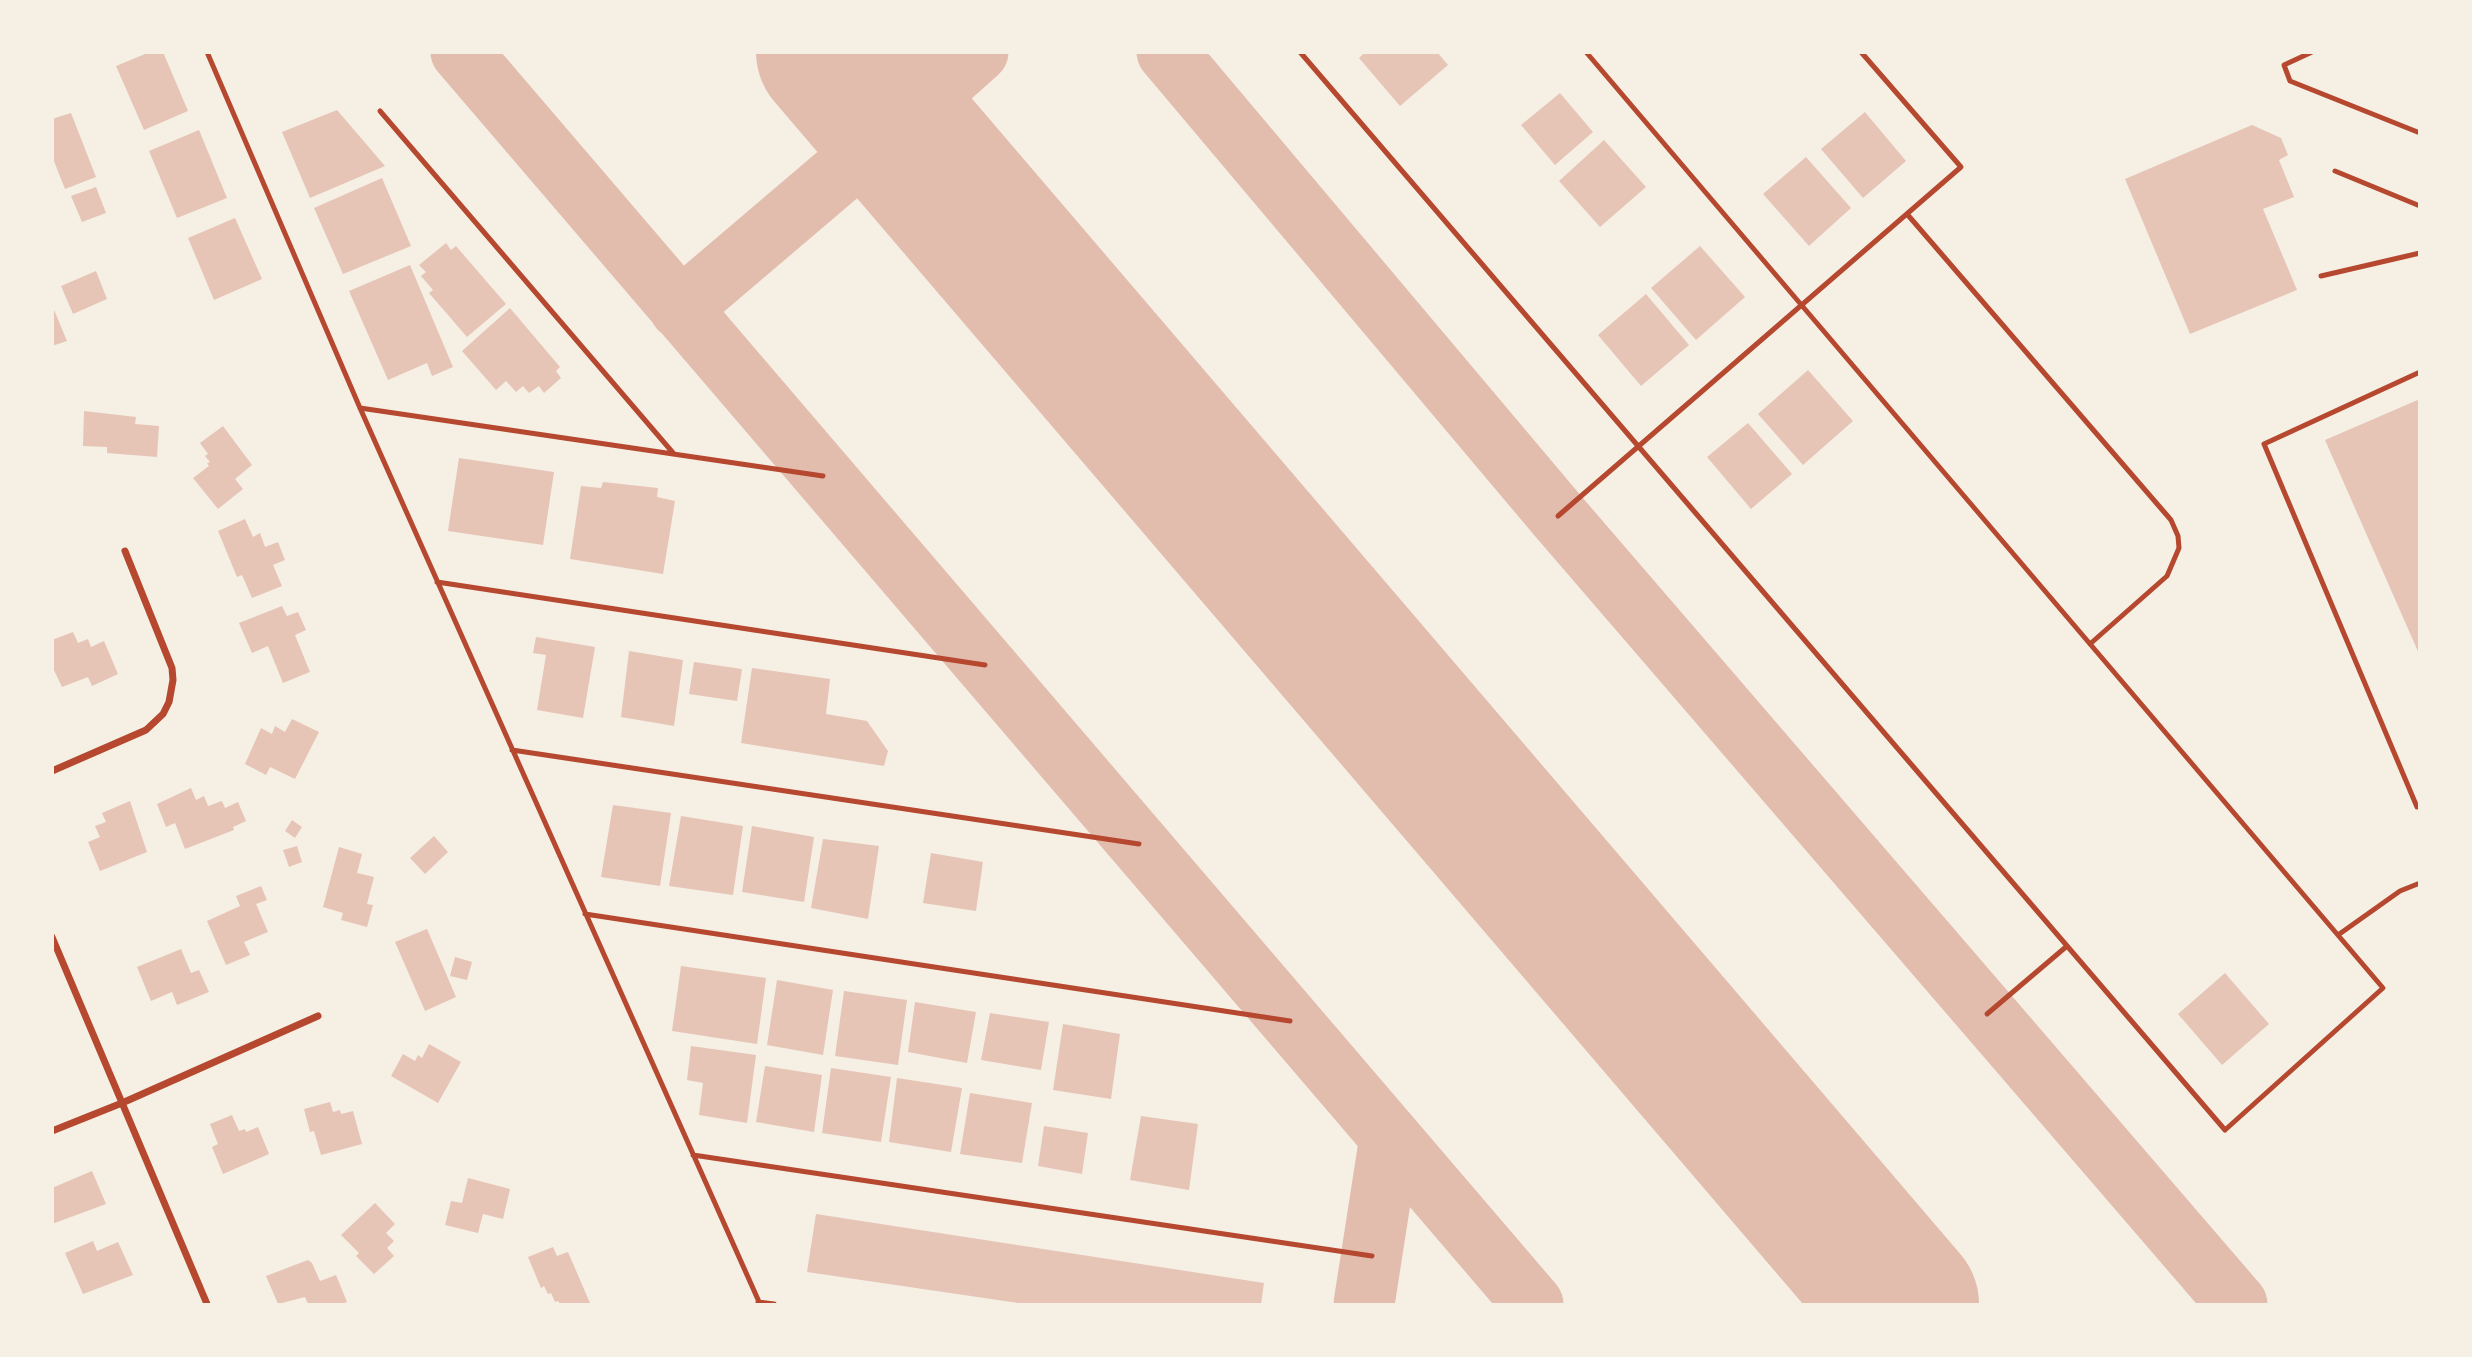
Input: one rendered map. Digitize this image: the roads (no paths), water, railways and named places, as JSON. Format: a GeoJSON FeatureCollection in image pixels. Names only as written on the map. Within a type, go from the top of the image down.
{"type":"FeatureCollection","features":[{"type":"Feature","properties":{"kind":"street"},"geometry":{"type":"LineString","coordinates":[[52,771],[136,736],[155,723],[169,702],[172,668],[125,551]]}},
{"type":"Feature","properties":{"kind":"street"},"geometry":{"type":"LineString","coordinates":[[52,937],[207,1304]]}},
{"type":"Feature","properties":{"kind":"street"},"geometry":{"type":"LineString","coordinates":[[52,1131],[318,1016]]}},
{"type":"Feature","properties":{"kind":"lane"},"geometry":{"type":"LineString","coordinates":[[207,52],[360,408],[759,1303],[774,1304]]}},
{"type":"Feature","properties":{"kind":"lane"},"geometry":{"type":"LineString","coordinates":[[1300,52],[2225,1130],[2383,988],[1586,52]]}},
{"type":"Feature","properties":{"kind":"lane"},"geometry":{"type":"LineString","coordinates":[[1558,516],[1961,167],[1861,52]]}},
{"type":"Feature","properties":{"kind":"lane"},"geometry":{"type":"LineString","coordinates":[[2312,52],[2284,65],[2290,81],[2420,133]]}},
{"type":"Feature","properties":{"kind":"lane"},"geometry":{"type":"LineString","coordinates":[[380,111],[674,454]]}},
{"type":"Feature","properties":{"kind":"lane"},"geometry":{"type":"LineString","coordinates":[[2336,171],[2420,206]]}},
{"type":"Feature","properties":{"kind":"lane"},"geometry":{"type":"LineString","coordinates":[[1908,214],[2171,520],[2178,536],[2179,548],[2166,576],[2090,645]]}},
{"type":"Feature","properties":{"kind":"lane"},"geometry":{"type":"LineString","coordinates":[[2321,276],[2420,253]]}},
{"type":"Feature","properties":{"kind":"lane"},"geometry":{"type":"LineString","coordinates":[[2420,372],[2264,444],[2417,807],[2420,806]]}},
{"type":"Feature","properties":{"kind":"lane"},"geometry":{"type":"LineString","coordinates":[[360,408],[823,476]]}},
{"type":"Feature","properties":{"kind":"lane"},"geometry":{"type":"LineString","coordinates":[[437,582],[985,665]]}},
{"type":"Feature","properties":{"kind":"lane"},"geometry":{"type":"LineString","coordinates":[[512,750],[1139,844]]}},
{"type":"Feature","properties":{"kind":"lane"},"geometry":{"type":"LineString","coordinates":[[2338,935],[2400,891],[2420,883]]}},
{"type":"Feature","properties":{"kind":"lane"},"geometry":{"type":"LineString","coordinates":[[585,914],[1290,1021]]}},
{"type":"Feature","properties":{"kind":"lane"},"geometry":{"type":"LineString","coordinates":[[1987,1014],[2067,946]]}},
{"type":"Feature","properties":{"kind":"lane"},"geometry":{"type":"LineString","coordinates":[[693,1155],[1372,1256]]}}]}
